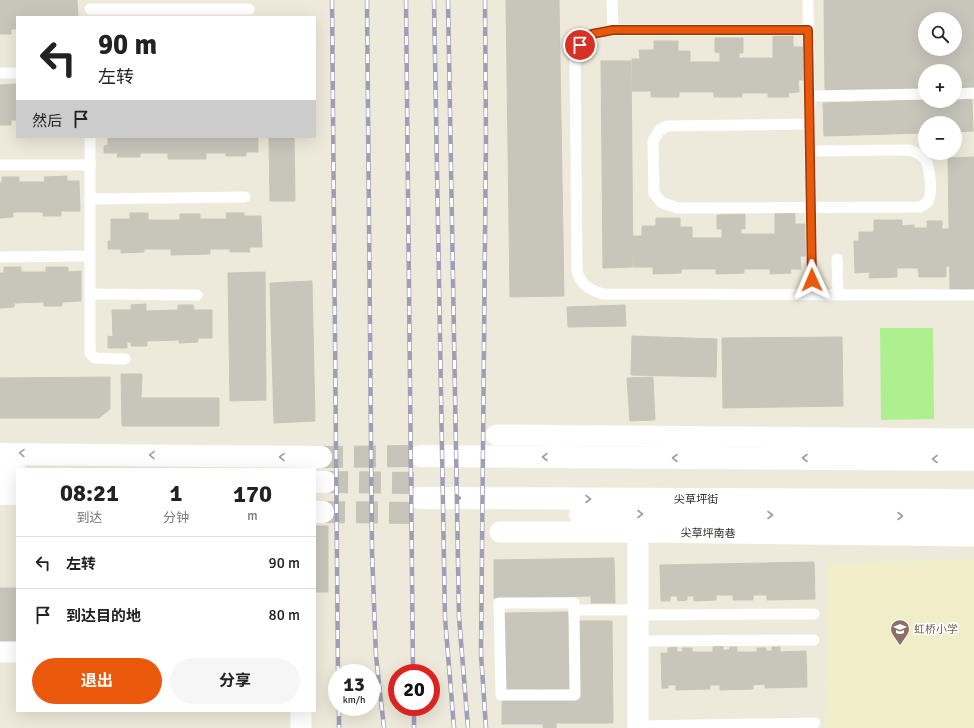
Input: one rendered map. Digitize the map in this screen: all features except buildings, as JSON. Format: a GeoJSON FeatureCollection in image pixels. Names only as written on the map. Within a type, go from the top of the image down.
{"type":"FeatureCollection","features":[{"type":"Feature","properties":{"kind":"street"},"geometry":{"type":"LineString","coordinates":[[496,435],[544,429],[974,439]]}},
{"type":"Feature","properties":{"kind":"street"},"geometry":{"type":"LineString","coordinates":[[0,454],[321,457]]}},
{"type":"Feature","properties":{"kind":"street"},"geometry":{"type":"LineString","coordinates":[[420,456],[974,460]]}},
{"type":"Feature","properties":{"kind":"street"},"geometry":{"type":"LineString","coordinates":[[0,474],[16,474]]}},
{"type":"Feature","properties":{"kind":"street","name":"尖草坪街"},"geometry":{"type":"LineString","coordinates":[[419,498],[974,486]]}},
{"type":"Feature","properties":{"kind":"street"},"geometry":{"type":"LineString","coordinates":[[0,494],[16,494]]}},
{"type":"Feature","properties":{"kind":"street"},"geometry":{"type":"LineString","coordinates":[[419,498],[974,516]]}},
{"type":"Feature","properties":{"kind":"street","name":"尖草坪街"},"geometry":{"type":"LineString","coordinates":[[419,498],[974,500]]}},
{"type":"Feature","properties":{"kind":"street"},"geometry":{"type":"LineString","coordinates":[[0,509],[16,509]]}},
{"type":"Feature","properties":{"kind":"street","name":"尖草坪南巷"},"geometry":{"type":"LineString","coordinates":[[500,532],[974,536]]}},
{"type":"Feature","properties":{"kind":"street"},"geometry":{"type":"LineString","coordinates":[[638,532],[638,727]]}},
{"type":"Feature","properties":{"kind":"street"},"geometry":{"type":"LineString","coordinates":[[0,652],[16,652]]}},
{"type":"Feature","properties":{"kind":"street"},"geometry":{"type":"LineString","coordinates":[[300,712],[301,728]]}},
{"type":"Feature","properties":{"kind":"lane"},"geometry":{"type":"LineString","coordinates":[[612,0],[613,30]]}},
{"type":"Feature","properties":{"kind":"lane"},"geometry":{"type":"LineString","coordinates":[[808,0],[812,295]]}},
{"type":"Feature","properties":{"kind":"lane"},"geometry":{"type":"LineString","coordinates":[[90,9],[249,9]]}},
{"type":"Feature","properties":{"kind":"lane"},"geometry":{"type":"LineString","coordinates":[[808,30],[613,30],[592,34],[586,38],[580,45],[575,61],[578,271],[583,284],[588,288],[603,294],[974,296]]}},
{"type":"Feature","properties":{"kind":"lane"},"geometry":{"type":"LineString","coordinates":[[0,73],[16,73]]}},
{"type":"Feature","properties":{"kind":"lane"},"geometry":{"type":"LineString","coordinates":[[962,94],[974,93]]}},
{"type":"Feature","properties":{"kind":"lane"},"geometry":{"type":"LineString","coordinates":[[809,96],[918,94]]}},
{"type":"Feature","properties":{"kind":"lane"},"geometry":{"type":"LineString","coordinates":[[809,124],[676,126],[660,130],[653,141],[654,192],[661,202],[677,208],[920,207],[928,201],[930,190],[929,169],[927,162],[918,153],[910,150],[810,151]]}},
{"type":"Feature","properties":{"kind":"lane"},"geometry":{"type":"LineString","coordinates":[[90,138],[90,353],[95,358],[125,359]]}},
{"type":"Feature","properties":{"kind":"lane"},"geometry":{"type":"LineString","coordinates":[[0,164],[90,165]]}},
{"type":"Feature","properties":{"kind":"lane"},"geometry":{"type":"LineString","coordinates":[[90,199],[245,197]]}},
{"type":"Feature","properties":{"kind":"lane"},"geometry":{"type":"LineString","coordinates":[[0,257],[90,256]]}},
{"type":"Feature","properties":{"kind":"lane"},"geometry":{"type":"LineString","coordinates":[[837,258],[838,295]]}},
{"type":"Feature","properties":{"kind":"lane"},"geometry":{"type":"LineString","coordinates":[[90,294],[197,295]]}},
{"type":"Feature","properties":{"kind":"lane"},"geometry":{"type":"LineString","coordinates":[[499,603],[574,603],[574,610],[575,694],[501,695],[499,603]]}},
{"type":"Feature","properties":{"kind":"lane"},"geometry":{"type":"LineString","coordinates":[[574,610],[814,614]]}},
{"type":"Feature","properties":{"kind":"lane"},"geometry":{"type":"LineString","coordinates":[[638,641],[814,640]]}},
{"type":"Feature","properties":{"kind":"lane"},"geometry":{"type":"LineString","coordinates":[[638,727],[815,723]]}},
{"type":"Feature","properties":{"kind":"shaded area","name":"虹桥小学"},"geometry":{"type":"Polygon","coordinates":[[[974,559],[974,728],[826,728],[828,564],[974,559]]]}},
{"type":"Feature","properties":{"kind":"green space"},"geometry":{"type":"Polygon","coordinates":[[[880,328],[933,328],[934,419],[881,420],[880,328]]]}},
{"type":"Feature","properties":{"kind":"tunnel"},"geometry":{"type":"LineString","coordinates":[[321,457],[420,456]]}},
{"type":"Feature","properties":{"kind":"tunnel"},"geometry":{"type":"LineString","coordinates":[[326,482],[419,483]]}},
{"type":"Feature","properties":{"kind":"tunnel"},"geometry":{"type":"LineString","coordinates":[[323,512],[419,513]]}},
{"type":"Feature","properties":{"kind":"railway"},"geometry":{"type":"LineString","coordinates":[[332,0],[338,664]]}},
{"type":"Feature","properties":{"kind":"railway"},"geometry":{"type":"LineString","coordinates":[[367,0],[372,552],[376,656],[384,728]]}},
{"type":"Feature","properties":{"kind":"railway"},"geometry":{"type":"LineString","coordinates":[[406,0],[413,664]]}},
{"type":"Feature","properties":{"kind":"railway"},"geometry":{"type":"LineString","coordinates":[[434,0],[445,618],[454,728]]}},
{"type":"Feature","properties":{"kind":"railway"},"geometry":{"type":"LineString","coordinates":[[448,0],[459,617],[468,728]]}},
{"type":"Feature","properties":{"kind":"railway"},"geometry":{"type":"LineString","coordinates":[[485,0],[486,138],[481,654],[486,728]]}},
{"type":"Feature","properties":{"kind":"railway"},"geometry":{"type":"LineString","coordinates":[[339,716],[339,728]]}},
{"type":"Feature","properties":{"kind":"railway"},"geometry":{"type":"LineString","coordinates":[[414,716],[414,728]]}},
{"type":"Feature","properties":{"kind":"place","name":"虹桥小学"},"geometry":{"type":"Point","coordinates":[900,646]}},
{"type":"Feature","properties":{"kind":"route"},"geometry":{"type":"LineString","coordinates":[[580,45],[592,34],[613,30],[808,30],[812,280]]}}]}
